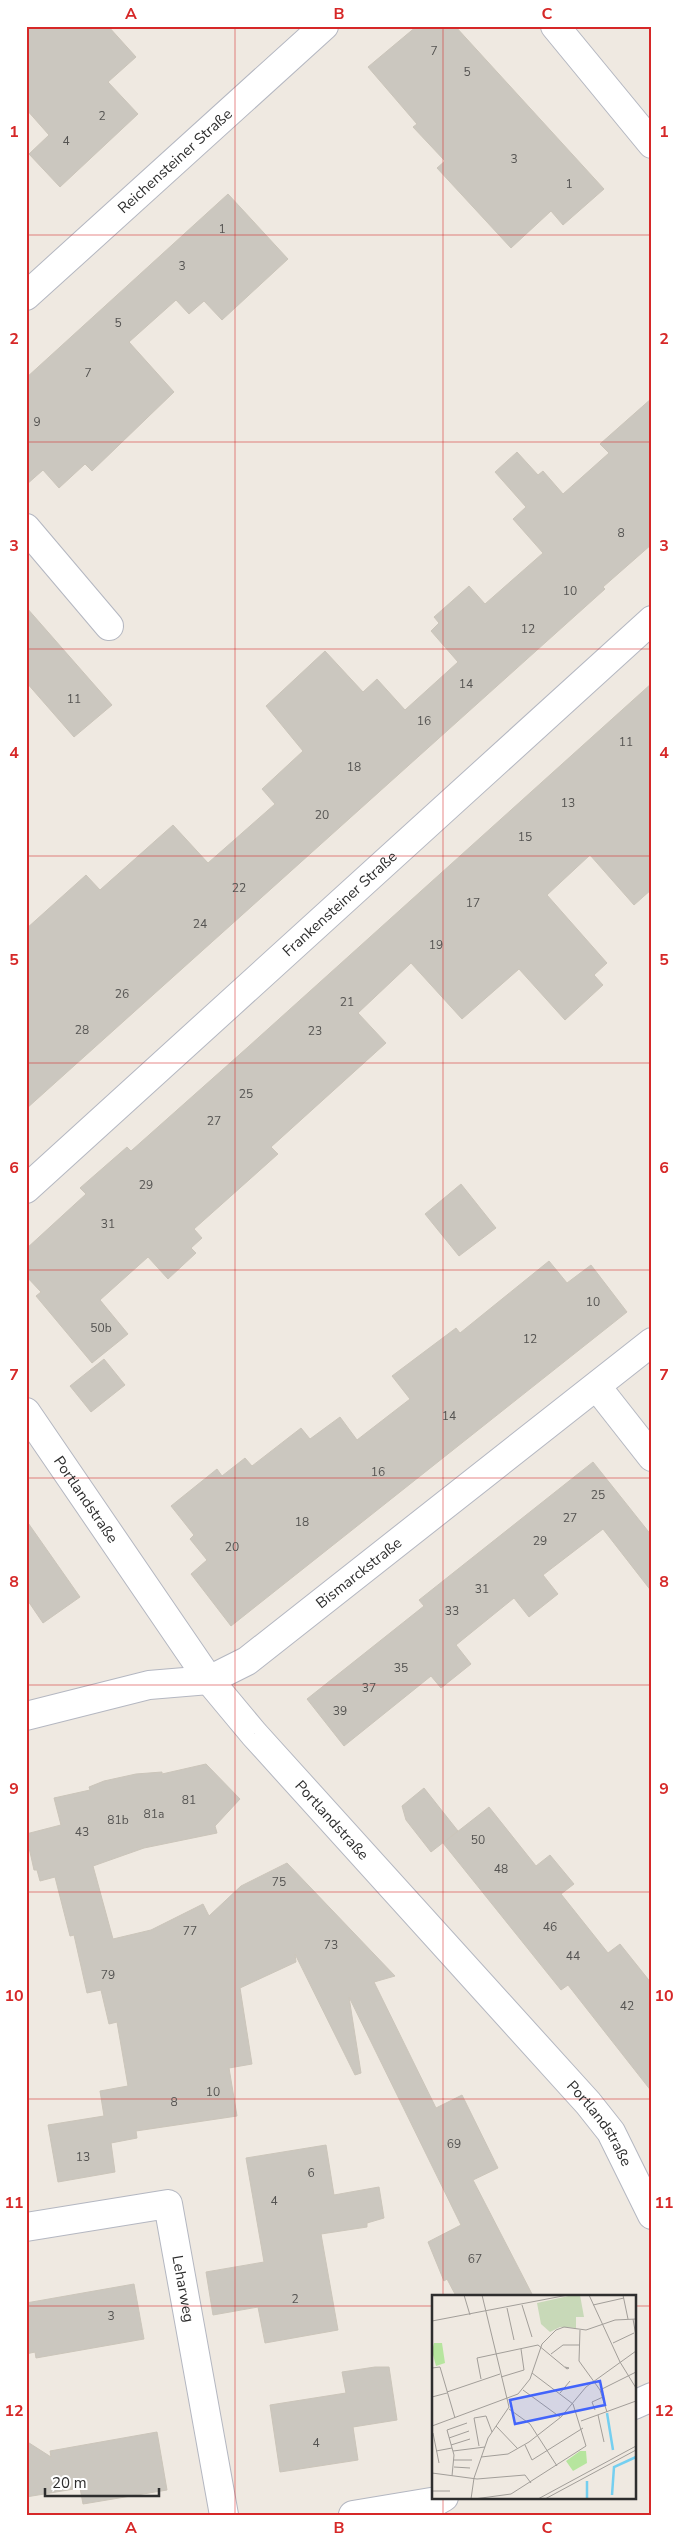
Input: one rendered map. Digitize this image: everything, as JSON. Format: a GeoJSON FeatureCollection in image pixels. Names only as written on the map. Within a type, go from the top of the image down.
{"type":"FeatureCollection","features":[{"type":"Feature","properties":{"kind":"street","name":"Reichensteiner Straße"},"geometry":{"type":"LineString","coordinates":[[26,296],[324,26]]}},
{"type":"Feature","properties":{"kind":"street"},"geometry":{"type":"LineString","coordinates":[[554,26],[652,144]]}},
{"type":"Feature","properties":{"kind":"street"},"geometry":{"type":"LineString","coordinates":[[26,528],[109,626]]}},
{"type":"Feature","properties":{"kind":"street","name":"Frankensteiner Straße"},"geometry":{"type":"LineString","coordinates":[[26,1189],[652,620]]}},
{"type":"Feature","properties":{"kind":"street","name":"Bismarckstraße"},"geometry":{"type":"LineString","coordinates":[[26,1716],[149,1685],[209,1680],[247,1661],[652,1342]]}},
{"type":"Feature","properties":{"kind":"street"},"geometry":{"type":"LineString","coordinates":[[597,1387],[652,1458]]}},
{"type":"Feature","properties":{"kind":"street","name":"Portlandstraße"},"geometry":{"type":"LineString","coordinates":[[26,1412],[209,1680],[254,1734],[588,2102],[611,2132],[652,2215]]}},
{"type":"Feature","properties":{"kind":"street","name":"Leharweg"},"geometry":{"type":"LineString","coordinates":[[26,2227],[168,2204],[224,2515]]}},
{"type":"Feature","properties":{"kind":"street"},"geometry":{"type":"LineString","coordinates":[[636,2404],[652,2397]]}},
{"type":"Feature","properties":{"kind":"street"},"geometry":{"type":"LineString","coordinates":[[353,2515],[440,2504]]}},
{"type":"Feature","properties":{"kind":"building"},"geometry":{"type":"Polygon","coordinates":[[[26,26],[108,26],[136,57],[108,82],[138,114],[60,187],[29,154],[49,135],[26,109],[26,26]]]}},
{"type":"Feature","properties":{"kind":"building"},"geometry":{"type":"Polygon","coordinates":[[[417,26],[455,26],[604,189],[563,225],[551,211],[511,248],[437,168],[445,161],[413,127],[417,124],[368,67],[417,26]]]}},
{"type":"Feature","properties":{"kind":"building"},"geometry":{"type":"Polygon","coordinates":[[[228,194],[288,259],[222,320],[204,301],[189,314],[176,300],[129,342],[174,392],[92,471],[85,464],[59,488],[43,470],[26,485],[26,378],[228,194]]]}},
{"type":"Feature","properties":{"kind":"building"},"geometry":{"type":"Polygon","coordinates":[[[652,398],[652,544],[603,587],[605,589],[26,1109],[26,929],[86,875],[100,890],[173,825],[208,863],[275,804],[262,789],[303,751],[266,706],[325,651],[363,692],[377,679],[405,710],[458,662],[431,631],[439,623],[434,617],[469,586],[485,604],[543,553],[513,519],[526,507],[495,472],[517,452],[538,475],[543,471],[563,494],[609,453],[600,444],[652,398]]]}},
{"type":"Feature","properties":{"kind":"building"},"geometry":{"type":"Polygon","coordinates":[[[26,607],[112,705],[74,737],[26,682],[26,607]]]}},
{"type":"Feature","properties":{"kind":"building"},"geometry":{"type":"Polygon","coordinates":[[[652,683],[652,889],[634,905],[590,855],[547,895],[607,963],[594,975],[603,985],[565,1020],[519,969],[462,1019],[411,963],[358,1013],[386,1043],[271,1147],[278,1154],[194,1229],[202,1238],[191,1248],[196,1253],[168,1279],[148,1257],[100,1300],[128,1334],[92,1363],[36,1296],[41,1292],[26,1276],[26,1249],[86,1194],[80,1188],[127,1147],[131,1151],[652,683]]]}},
{"type":"Feature","properties":{"kind":"building"},"geometry":{"type":"Polygon","coordinates":[[[461,1184],[496,1228],[459,1256],[425,1214],[461,1184]]]}},
{"type":"Feature","properties":{"kind":"building"},"geometry":{"type":"Polygon","coordinates":[[[549,1261],[567,1283],[591,1265],[627,1312],[231,1626],[191,1574],[207,1560],[190,1539],[194,1535],[171,1506],[217,1469],[222,1476],[245,1458],[252,1466],[301,1428],[310,1439],[340,1417],[357,1440],[410,1399],[392,1376],[456,1328],[460,1333],[549,1261]]]}},
{"type":"Feature","properties":{"kind":"building"},"geometry":{"type":"Polygon","coordinates":[[[104,1359],[125,1385],[91,1412],[70,1386],[104,1359]]]}},
{"type":"Feature","properties":{"kind":"building"},"geometry":{"type":"Polygon","coordinates":[[[593,1462],[652,1536],[652,1592],[603,1529],[543,1575],[558,1594],[529,1617],[514,1598],[456,1645],[471,1664],[441,1688],[431,1676],[344,1746],[307,1699],[424,1606],[419,1600],[593,1462]]]}},
{"type":"Feature","properties":{"kind":"building"},"geometry":{"type":"Polygon","coordinates":[[[26,1520],[80,1597],[43,1623],[26,1598],[26,1520]]]}},
{"type":"Feature","properties":{"kind":"building"},"geometry":{"type":"Polygon","coordinates":[[[206,1764],[240,1799],[215,1826],[217,1833],[144,1848],[93,1866],[113,1939],[151,1930],[203,1904],[209,1916],[241,1886],[287,1863],[395,1976],[374,1982],[436,2108],[462,2095],[498,2168],[473,2180],[532,2295],[455,2295],[447,2279],[444,2281],[428,2242],[461,2225],[349,1997],[361,2073],[355,2075],[295,1954],[296,1962],[240,1988],[252,2064],[229,2068],[237,2116],[136,2131],[137,2138],[111,2143],[115,2172],[58,2182],[48,2125],[104,2116],[100,2091],[128,2086],[117,2022],[109,2024],[101,1990],[87,1993],[74,1935],[70,1936],[55,1877],[40,1881],[37,1870],[34,1870],[26,1834],[61,1825],[54,1798],[90,1790],[89,1787],[104,1781],[136,1774],[162,1772],[162,1774],[206,1764]]]}},
{"type":"Feature","properties":{"kind":"building"},"geometry":{"type":"Polygon","coordinates":[[[424,1788],[458,1831],[431,1852],[406,1820],[402,1806],[424,1788]]]}},
{"type":"Feature","properties":{"kind":"building"},"geometry":{"type":"Polygon","coordinates":[[[489,1807],[536,1866],[550,1855],[574,1884],[561,1894],[608,1953],[620,1944],[652,1984],[652,2092],[568,1985],[561,1990],[443,1843],[489,1807]]]}},
{"type":"Feature","properties":{"kind":"building"},"geometry":{"type":"Polygon","coordinates":[[[326,2145],[334,2195],[379,2187],[384,2218],[367,2223],[367,2227],[321,2234],[338,2330],[265,2343],[258,2307],[213,2315],[206,2272],[264,2262],[246,2158],[326,2145]]]}},
{"type":"Feature","properties":{"kind":"building"},"geometry":{"type":"Polygon","coordinates":[[[134,2284],[144,2339],[36,2358],[35,2352],[26,2354],[26,2303],[134,2284]]]}},
{"type":"Feature","properties":{"kind":"building"},"geometry":{"type":"Polygon","coordinates":[[[389,2367],[397,2420],[353,2427],[358,2460],[280,2472],[270,2405],[346,2393],[342,2372],[389,2367]]]}},
{"type":"Feature","properties":{"kind":"building"},"geometry":{"type":"Polygon","coordinates":[[[157,2432],[167,2490],[83,2504],[80,2488],[26,2497],[26,2441],[51,2457],[50,2451],[157,2432]]]}}]}
